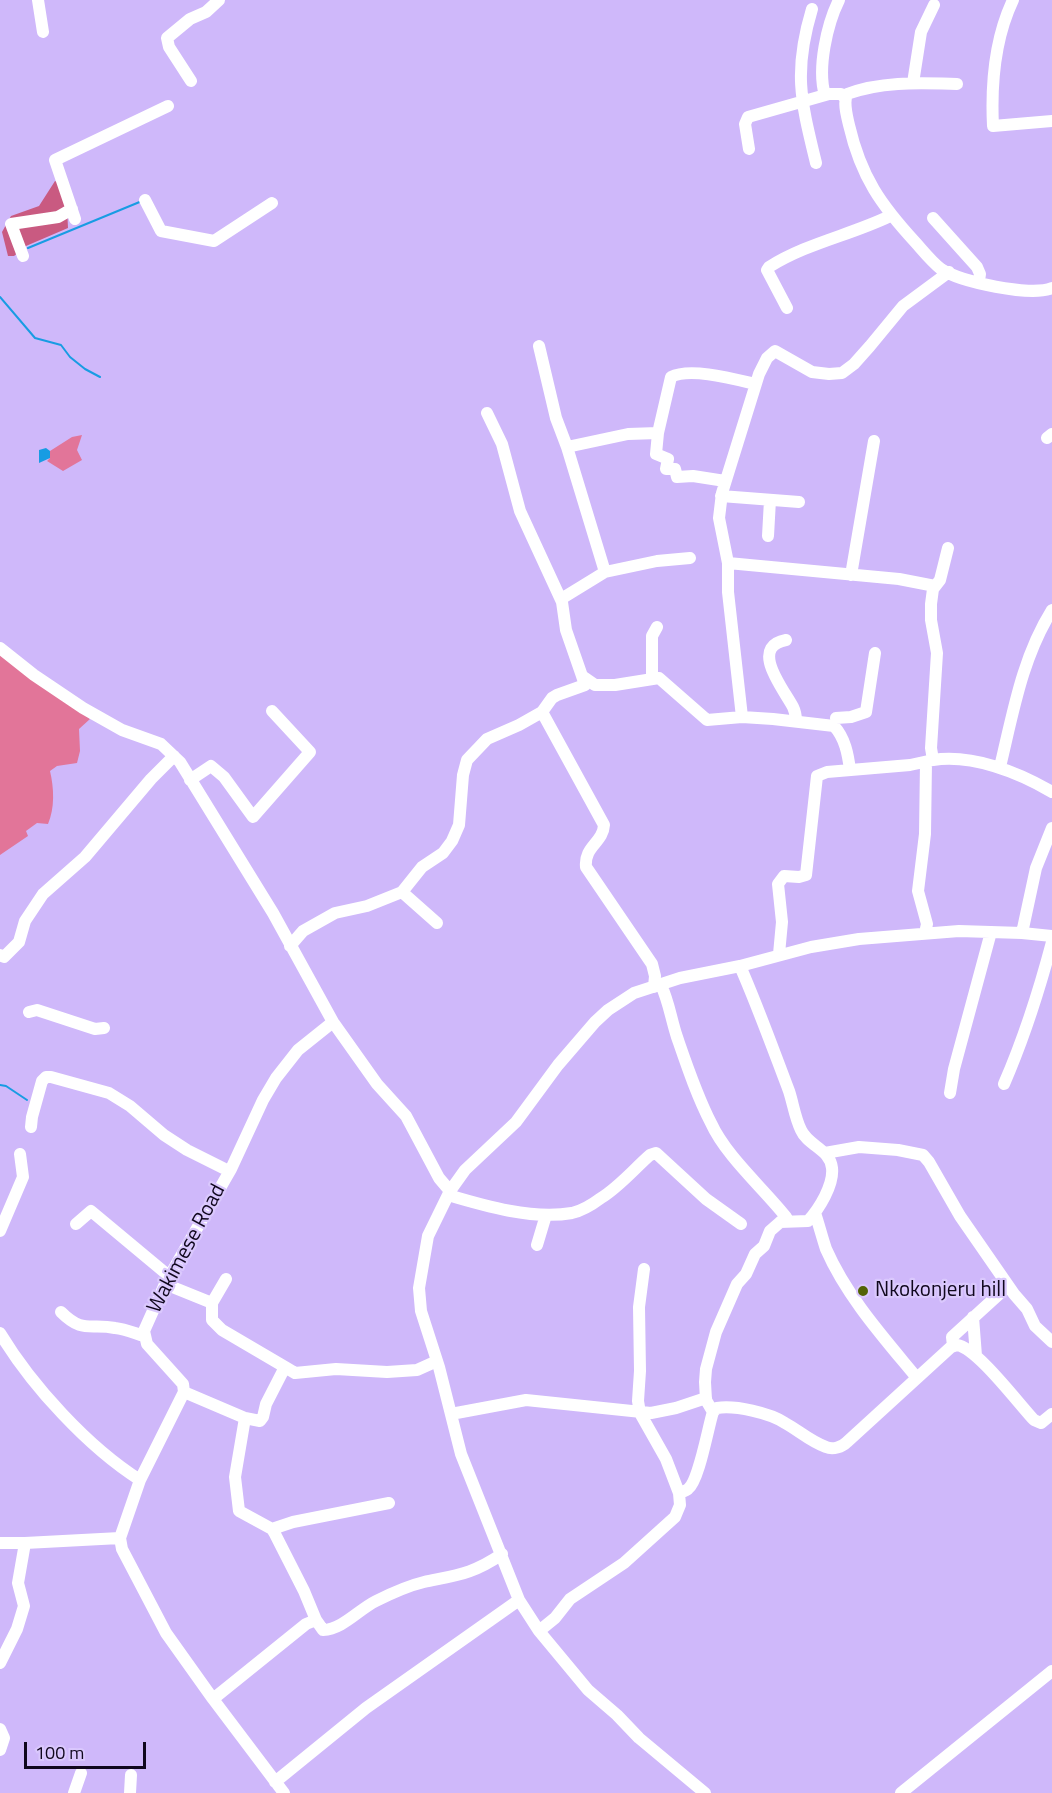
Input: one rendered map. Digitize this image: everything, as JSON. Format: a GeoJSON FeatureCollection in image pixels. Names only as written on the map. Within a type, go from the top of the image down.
{"type":"FeatureCollection","features":[{"type":"Feature","properties":{"kind":"street"},"geometry":{"type":"LineString","coordinates":[[38,0],[43,32]]}},
{"type":"Feature","properties":{"kind":"street"},"geometry":{"type":"LineString","coordinates":[[191,81],[169,47],[167,38],[190,19],[206,12],[219,0]]}},
{"type":"Feature","properties":{"kind":"street"},"geometry":{"type":"LineString","coordinates":[[825,95],[822,75],[825,52],[833,15],[840,0]]}},
{"type":"Feature","properties":{"kind":"street"},"geometry":{"type":"LineString","coordinates":[[1013,0],[1003,29],[995,70],[993,126],[1052,121]]}},
{"type":"Feature","properties":{"kind":"street"},"geometry":{"type":"LineString","coordinates":[[913,83],[921,32],[934,5]]}},
{"type":"Feature","properties":{"kind":"street"},"geometry":{"type":"LineString","coordinates":[[812,9],[801,55],[801,101],[816,163]]}},
{"type":"Feature","properties":{"kind":"street"},"geometry":{"type":"LineString","coordinates":[[845,98],[847,94],[873,87],[913,83],[957,84]]}},
{"type":"Feature","properties":{"kind":"street"},"geometry":{"type":"LineString","coordinates":[[749,149],[746,118],[836,92],[844,94],[851,134],[872,188],[890,216],[936,264],[949,272],[1014,290],[1035,292],[1052,288]]}},
{"type":"Feature","properties":{"kind":"street"},"geometry":{"type":"LineString","coordinates":[[23,256],[11,224],[73,214],[55,160],[168,106]]}},
{"type":"Feature","properties":{"kind":"street"},"geometry":{"type":"LineString","coordinates":[[145,200],[161,231],[214,241],[272,203]]}},
{"type":"Feature","properties":{"kind":"street"},"geometry":{"type":"LineString","coordinates":[[786,308],[768,273],[769,267],[796,251],[854,232],[890,216]]}},
{"type":"Feature","properties":{"kind":"street"},"geometry":{"type":"LineString","coordinates":[[933,218],[977,267],[980,274],[979,281]]}},
{"type":"Feature","properties":{"kind":"street"},"geometry":{"type":"LineString","coordinates":[[742,717],[730,612],[728,563],[719,518],[725,481],[755,384],[767,358],[773,351],[777,351],[812,372],[829,375],[842,373],[854,364],[908,301],[949,272]]}},
{"type":"Feature","properties":{"kind":"street"},"geometry":{"type":"LineString","coordinates":[[539,346],[556,418],[567,447],[604,572]]}},
{"type":"Feature","properties":{"kind":"street"},"geometry":{"type":"LineString","coordinates":[[725,481],[693,476],[677,477],[675,470],[666,469],[668,459],[656,454],[658,433],[671,376],[677,373],[717,375],[755,384]]}},
{"type":"Feature","properties":{"kind":"street"},"geometry":{"type":"LineString","coordinates":[[290,946],[303,931],[335,913],[367,906],[402,892],[422,867],[443,853],[452,841],[459,825],[462,784],[467,760],[487,739],[542,712],[552,698],[575,687],[585,685],[566,630],[561,599],[520,511],[502,444],[487,413]]}},
{"type":"Feature","properties":{"kind":"street"},"geometry":{"type":"LineString","coordinates":[[567,447],[628,434],[658,433]]}},
{"type":"Feature","properties":{"kind":"street"},"geometry":{"type":"LineString","coordinates":[[851,575],[874,441]]}},
{"type":"Feature","properties":{"kind":"street"},"geometry":{"type":"LineString","coordinates":[[721,496],[799,502]]}},
{"type":"Feature","properties":{"kind":"street"},"geometry":{"type":"LineString","coordinates":[[768,536],[770,500]]}},
{"type":"Feature","properties":{"kind":"street"},"geometry":{"type":"LineString","coordinates":[[925,933],[927,924],[918,891],[925,834],[937,653],[930,612],[932,593],[940,579],[948,548]]}},
{"type":"Feature","properties":{"kind":"street"},"geometry":{"type":"LineString","coordinates":[[561,599],[604,572],[657,561],[690,558]]}},
{"type":"Feature","properties":{"kind":"street"},"geometry":{"type":"LineString","coordinates":[[728,563],[935,586]]}},
{"type":"Feature","properties":{"kind":"street"},"geometry":{"type":"LineString","coordinates":[[1000,767],[1025,667],[1052,610]]}},
{"type":"Feature","properties":{"kind":"street"},"geometry":{"type":"LineString","coordinates":[[652,679],[651,636],[657,627]]}},
{"type":"Feature","properties":{"kind":"street"},"geometry":{"type":"LineString","coordinates":[[786,640],[773,645],[769,657],[776,682],[792,706],[796,721]]}},
{"type":"Feature","properties":{"kind":"street"},"geometry":{"type":"LineString","coordinates":[[0,648],[34,675],[83,708],[122,730],[161,744],[174,756],[237,852],[333,1023],[377,1084],[406,1116],[449,1193],[480,1205],[546,1215],[574,1213],[603,1198],[650,1155],[656,1153],[706,1198],[741,1224]]}},
{"type":"Feature","properties":{"kind":"street"},"geometry":{"type":"LineString","coordinates":[[836,718],[851,717],[866,712],[875,653]]}},
{"type":"Feature","properties":{"kind":"street"},"geometry":{"type":"LineString","coordinates":[[582,676],[595,685],[626,684],[659,678],[707,720],[742,717],[834,726],[842,737],[850,770]]}},
{"type":"Feature","properties":{"kind":"street"},"geometry":{"type":"LineString","coordinates":[[190,780],[211,766],[224,777],[253,817],[310,752],[272,711]]}},
{"type":"Feature","properties":{"kind":"street"},"geometry":{"type":"LineString","coordinates":[[542,712],[604,825],[602,835],[588,850],[585,858],[586,867],[652,964],[657,986],[668,1000],[688,1069],[711,1126],[733,1156],[786,1217],[770,1231],[764,1246],[755,1254],[746,1275],[737,1284],[716,1332],[706,1369],[706,1398],[713,1412]]}},
{"type":"Feature","properties":{"kind":"street"},"geometry":{"type":"LineString","coordinates":[[0,955],[4,957],[19,942],[25,921],[43,894],[85,857],[151,779],[174,756]]}},
{"type":"Feature","properties":{"kind":"street"},"geometry":{"type":"LineString","coordinates":[[779,954],[782,922],[778,884],[783,876],[807,875],[816,779],[819,774],[948,759],[1000,767],[1052,792]]}},
{"type":"Feature","properties":{"kind":"street"},"geometry":{"type":"LineString","coordinates":[[1022,933],[1036,868],[1052,828]]}},
{"type":"Feature","properties":{"kind":"street"},"geometry":{"type":"LineString","coordinates":[[402,892],[437,924]]}},
{"type":"Feature","properties":{"kind":"street"},"geometry":{"type":"LineString","coordinates":[[950,1092],[954,1069],[991,932]]}},
{"type":"Feature","properties":{"kind":"street"},"geometry":{"type":"LineString","coordinates":[[705,1793],[639,1738],[588,1690],[539,1631],[519,1600],[461,1454],[437,1360],[423,1319],[419,1288],[428,1236],[449,1193],[465,1170],[516,1122],[558,1065],[595,1022],[620,1001],[634,993],[680,978],[740,966],[779,954],[860,939],[925,933],[991,932],[1052,936]]}},
{"type":"Feature","properties":{"kind":"street"},"geometry":{"type":"LineString","coordinates":[[1004,1084],[1017,1054],[1041,983],[1052,942]]}},
{"type":"Feature","properties":{"kind":"street"},"geometry":{"type":"LineString","coordinates":[[740,966],[794,1104],[801,1131],[825,1153],[832,1166],[832,1177],[815,1213],[808,1221],[780,1222]]}},
{"type":"Feature","properties":{"kind":"street"},"geometry":{"type":"LineString","coordinates":[[29,1012],[37,1010],[90,1027],[104,1028]]}},
{"type":"Feature","properties":{"kind":"street","name":"Wakimese Road"},"geometry":{"type":"LineString","coordinates":[[184,1392],[183,1384],[149,1348],[144,1336],[167,1280],[229,1171],[263,1100],[298,1050],[333,1023]]}},
{"type":"Feature","properties":{"kind":"street"},"geometry":{"type":"LineString","coordinates":[[31,1127],[42,1081],[46,1077],[51,1077],[109,1093],[130,1106],[164,1135],[187,1150],[229,1171]]}},
{"type":"Feature","properties":{"kind":"street"},"geometry":{"type":"LineString","coordinates":[[825,1153],[859,1147],[898,1150],[923,1155],[960,1216],[1008,1286],[1027,1309],[1035,1326],[1052,1342]]}},
{"type":"Feature","properties":{"kind":"street"},"geometry":{"type":"LineString","coordinates":[[0,1231],[23,1177],[20,1154]]}},
{"type":"Feature","properties":{"kind":"street"},"geometry":{"type":"LineString","coordinates":[[76,1224],[91,1210],[167,1280],[212,1303]]}},
{"type":"Feature","properties":{"kind":"street"},"geometry":{"type":"LineString","coordinates":[[815,1213],[826,1247],[843,1280],[857,1302],[917,1378]]}},
{"type":"Feature","properties":{"kind":"street"},"geometry":{"type":"LineString","coordinates":[[537,1245],[546,1215]]}},
{"type":"Feature","properties":{"kind":"street"},"geometry":{"type":"LineString","coordinates":[[539,1631],[555,1618],[570,1599],[624,1563],[675,1517],[680,1505],[679,1493],[666,1459],[640,1413],[638,1401],[639,1306],[644,1269]]}},
{"type":"Feature","properties":{"kind":"street"},"geometry":{"type":"LineString","coordinates":[[226,1280],[212,1303],[212,1316],[215,1324],[295,1373],[336,1370],[387,1372],[417,1370],[437,1360]]}},
{"type":"Feature","properties":{"kind":"street"},"geometry":{"type":"LineString","coordinates":[[953,1346],[952,1337],[1008,1286]]}},
{"type":"Feature","properties":{"kind":"street"},"geometry":{"type":"LineString","coordinates":[[61,1312],[71,1322],[78,1325],[90,1328],[114,1327],[144,1336]]}},
{"type":"Feature","properties":{"kind":"street"},"geometry":{"type":"LineString","coordinates":[[973,1317],[976,1356]]}},
{"type":"Feature","properties":{"kind":"street"},"geometry":{"type":"LineString","coordinates":[[0,1333],[43,1392],[73,1424],[117,1465],[140,1480]]}},
{"type":"Feature","properties":{"kind":"street"},"geometry":{"type":"LineString","coordinates":[[679,1493],[691,1485],[701,1459],[713,1412],[717,1408],[724,1407],[764,1414],[782,1420],[826,1448],[837,1448],[843,1446],[953,1346],[962,1345],[976,1356],[1034,1420],[1041,1423],[1052,1414]]}},
{"type":"Feature","properties":{"kind":"street"},"geometry":{"type":"LineString","coordinates":[[285,1367],[260,1421],[244,1418],[184,1392],[140,1480],[120,1538],[122,1549],[166,1633],[285,1793]]}},
{"type":"Feature","properties":{"kind":"street"},"geometry":{"type":"LineString","coordinates":[[451,1414],[526,1400],[640,1413],[676,1408],[706,1398]]}},
{"type":"Feature","properties":{"kind":"street"},"geometry":{"type":"LineString","coordinates":[[244,1418],[235,1477],[238,1506],[242,1514],[272,1529],[288,1557],[316,1620],[324,1630],[334,1629],[358,1611],[387,1595],[422,1583],[460,1576],[487,1564],[502,1554]]}},
{"type":"Feature","properties":{"kind":"street"},"geometry":{"type":"LineString","coordinates":[[272,1529],[293,1522],[389,1503]]}},
{"type":"Feature","properties":{"kind":"street"},"geometry":{"type":"LineString","coordinates":[[0,1542],[120,1538]]}},
{"type":"Feature","properties":{"kind":"street"},"geometry":{"type":"LineString","coordinates":[[0,1663],[17,1629],[24,1606],[18,1583],[24,1543]]}},
{"type":"Feature","properties":{"kind":"street"},"geometry":{"type":"LineString","coordinates":[[275,1782],[366,1708],[519,1600]]}},
{"type":"Feature","properties":{"kind":"street"},"geometry":{"type":"LineString","coordinates":[[213,1699],[298,1630],[316,1620]]}},
{"type":"Feature","properties":{"kind":"street"},"geometry":{"type":"LineString","coordinates":[[902,1793],[1052,1671]]}},
{"type":"Feature","properties":{"kind":"street"},"geometry":{"type":"LineString","coordinates":[[0,1729],[4,1738],[0,1750]]}},
{"type":"Feature","properties":{"kind":"street"},"geometry":{"type":"LineString","coordinates":[[74,1793],[81,1773]]}},
{"type":"Feature","properties":{"kind":"street"},"geometry":{"type":"LineString","coordinates":[[130,1793],[131,1775]]}},
{"type":"Feature","properties":{"kind":"shaded area"},"geometry":{"type":"Polygon","coordinates":[[[55,181],[66,186],[68,228],[26,246],[14,256],[8,256],[2,232],[11,216],[39,206],[55,181]]]}},
{"type":"Feature","properties":{"kind":"shaded area"},"geometry":{"type":"Polygon","coordinates":[[[82,435],[77,450],[82,460],[63,471],[47,461],[50,458],[50,451],[72,437],[82,435]]]}},
{"type":"Feature","properties":{"kind":"shaded area"},"geometry":{"type":"Polygon","coordinates":[[[0,654],[90,719],[79,729],[80,751],[77,763],[57,766],[50,771],[53,798],[48,824],[37,823],[26,831],[28,836],[0,855],[0,654]]]}},
{"type":"Feature","properties":{"kind":"water"},"geometry":{"type":"Polygon","coordinates":[[[46,448],[50,451],[50,458],[39,463],[39,450],[46,448]]]}},
{"type":"Feature","properties":{"kind":"waterway"},"geometry":{"type":"LineString","coordinates":[[28,248],[142,201]]}},
{"type":"Feature","properties":{"kind":"waterway"},"geometry":{"type":"LineString","coordinates":[[0,297],[35,338],[61,345],[70,357],[100,377]]}},
{"type":"Feature","properties":{"kind":"waterway"},"geometry":{"type":"LineString","coordinates":[[0,1085],[6,1086],[27,1100]]}},
{"type":"Feature","properties":{"kind":"place","name":"Nkokonjeru hill"},"geometry":{"type":"Point","coordinates":[863,1291]}}]}
